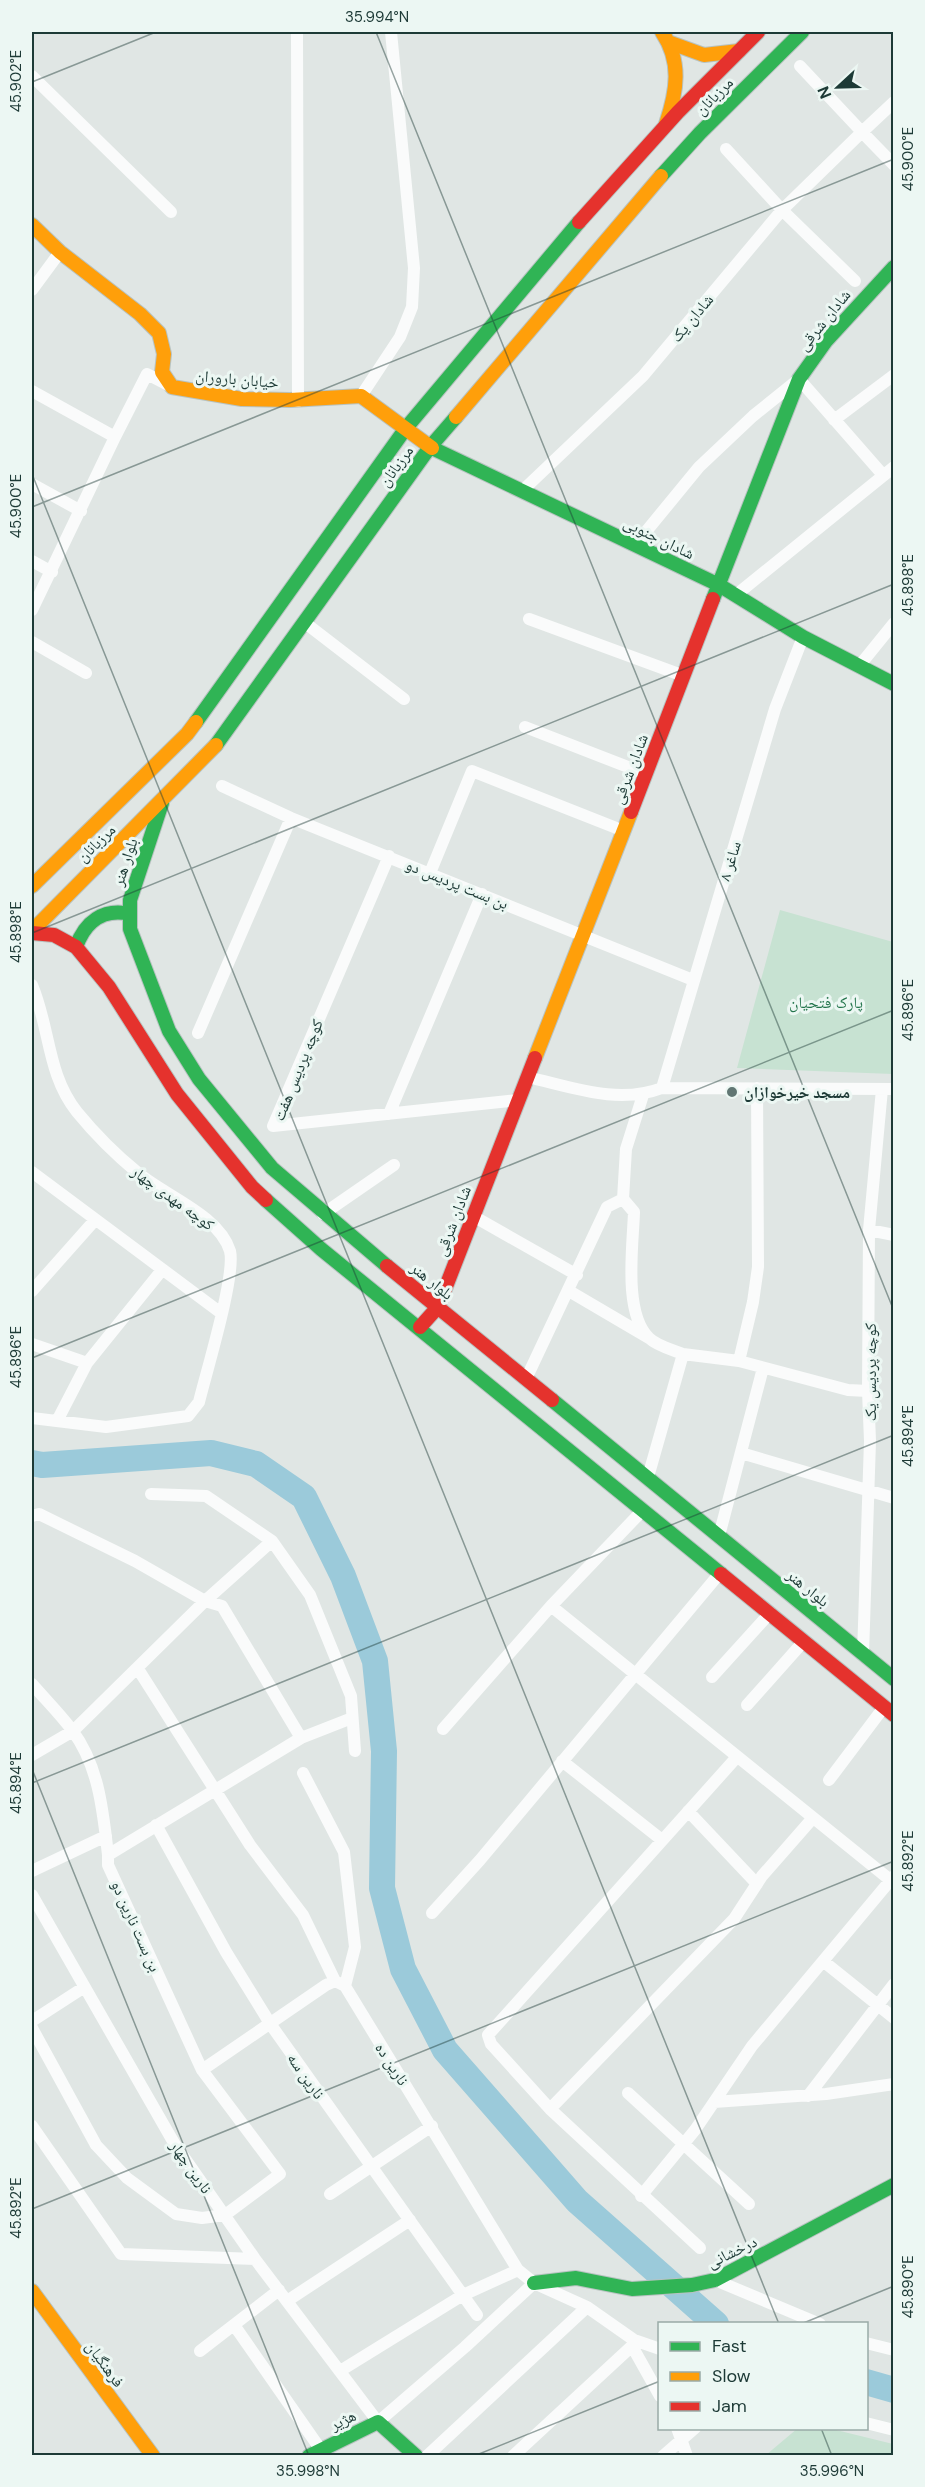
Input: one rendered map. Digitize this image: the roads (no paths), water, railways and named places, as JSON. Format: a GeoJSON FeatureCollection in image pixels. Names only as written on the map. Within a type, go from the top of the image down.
{"type":"FeatureCollection","features":[{"type":"Feature","properties":{"kind":"main road"},"geometry":{"type":"LineString","coordinates":[[662,32],[671,44],[677,72],[676,95],[666,125]]}},
{"type":"Feature","properties":{"kind":"main road","name":"مرزبانان"},"geometry":{"type":"LineString","coordinates":[[34,880],[187,734],[406,428],[593,205],[666,125],[758,32]]}},
{"type":"Feature","properties":{"kind":"main road","name":"مرزبانان"},"geometry":{"type":"LineString","coordinates":[[32,932],[210,754],[430,447],[616,225],[700,133],[802,32]]}},
{"type":"Feature","properties":{"kind":"main road"},"geometry":{"type":"LineString","coordinates":[[671,44],[704,55],[739,51]]}},
{"type":"Feature","properties":{"kind":"main road","name":"خیابان باروران"},"geometry":{"type":"LineString","coordinates":[[32,225],[60,252],[140,314],[159,333],[164,354],[162,372],[172,387],[194,393],[298,402],[361,396]]}},
{"type":"Feature","properties":{"kind":"main road","name":"شادان شرقی"},"geometry":{"type":"LineString","coordinates":[[438,1307],[799,379],[826,341],[894,267]]}},
{"type":"Feature","properties":{"kind":"main road"},"geometry":{"type":"LineString","coordinates":[[361,396],[406,428]]}},
{"type":"Feature","properties":{"kind":"main road","name":"شادان جنوبی"},"geometry":{"type":"LineString","coordinates":[[406,428],[430,447],[719,585],[803,637],[894,684]]}},
{"type":"Feature","properties":{"kind":"main road"},"geometry":{"type":"LineString","coordinates":[[141,778],[162,801]]}},
{"type":"Feature","properties":{"kind":"main road","name":"بلوار هنر"},"geometry":{"type":"LineString","coordinates":[[162,801],[129,900],[130,929],[136,950],[169,1031],[199,1079],[272,1168],[323,1214],[894,1679]]}},
{"type":"Feature","properties":{"kind":"main road"},"geometry":{"type":"LineString","coordinates":[[76,947],[79,936],[94,918],[119,910],[130,914]]}},
{"type":"Feature","properties":{"kind":"main road"},"geometry":{"type":"LineString","coordinates":[[32,932],[54,935],[76,947],[109,987],[177,1095],[252,1187],[321,1249],[420,1327],[889,1711]]}},
{"type":"Feature","properties":{"kind":"main road"},"geometry":{"type":"LineString","coordinates":[[420,1327],[438,1307]]}},
{"type":"Feature","properties":{"kind":"main road","name":"درخشانی"},"geometry":{"type":"LineString","coordinates":[[534,2283],[576,2278],[632,2289],[692,2285],[715,2280],[894,2185]]}},
{"type":"Feature","properties":{"kind":"main road","name":"فرهنگیان"},"geometry":{"type":"LineString","coordinates":[[32,2291],[153,2456]]}},
{"type":"Feature","properties":{"kind":"main road","name":"هژیر"},"geometry":{"type":"LineString","coordinates":[[315,2453],[378,2422],[416,2456]]}},
{"type":"Feature","properties":{"kind":"street"},"geometry":{"type":"LineString","coordinates":[[296,32],[298,402]]}},
{"type":"Feature","properties":{"kind":"street"},"geometry":{"type":"LineString","coordinates":[[361,396],[400,337],[412,307],[414,267],[391,32]]}},
{"type":"Feature","properties":{"kind":"street"},"geometry":{"type":"LineString","coordinates":[[800,66],[894,165]]}},
{"type":"Feature","properties":{"kind":"street"},"geometry":{"type":"LineString","coordinates":[[32,76],[171,212]]}},
{"type":"Feature","properties":{"kind":"street","name":"شادان یک"},"geometry":{"type":"LineString","coordinates":[[522,491],[643,376],[782,210],[894,102]]}},
{"type":"Feature","properties":{"kind":"street"},"geometry":{"type":"LineString","coordinates":[[726,149],[782,210],[855,281]]}},
{"type":"Feature","properties":{"kind":"street"},"geometry":{"type":"LineString","coordinates":[[32,290],[60,252]]}},
{"type":"Feature","properties":{"kind":"street"},"geometry":{"type":"LineString","coordinates":[[32,610],[147,374],[172,387]]}},
{"type":"Feature","properties":{"kind":"street"},"geometry":{"type":"LineString","coordinates":[[834,420],[894,375]]}},
{"type":"Feature","properties":{"kind":"street"},"geometry":{"type":"LineString","coordinates":[[635,545],[699,467],[753,416],[799,379],[834,420],[889,471],[736,595]]}},
{"type":"Feature","properties":{"kind":"street"},"geometry":{"type":"LineString","coordinates":[[32,391],[115,437]]}},
{"type":"Feature","properties":{"kind":"street"},"geometry":{"type":"LineString","coordinates":[[32,484],[81,511]]}},
{"type":"Feature","properties":{"kind":"street"},"geometry":{"type":"LineString","coordinates":[[32,561],[52,572]]}},
{"type":"Feature","properties":{"kind":"street"},"geometry":{"type":"LineString","coordinates":[[529,619],[684,676]]}},
{"type":"Feature","properties":{"kind":"street"},"geometry":{"type":"LineString","coordinates":[[304,622],[404,699]]}},
{"type":"Feature","properties":{"kind":"street"},"geometry":{"type":"LineString","coordinates":[[860,665],[894,623]]}},
{"type":"Feature","properties":{"kind":"street","name":"ساغر ٨"},"geometry":{"type":"LineString","coordinates":[[662,1088],[775,709],[803,637]]}},
{"type":"Feature","properties":{"kind":"street"},"geometry":{"type":"LineString","coordinates":[[32,642],[86,673]]}},
{"type":"Feature","properties":{"kind":"street"},"geometry":{"type":"LineString","coordinates":[[525,727],[646,774]]}},
{"type":"Feature","properties":{"kind":"street"},"geometry":{"type":"LineString","coordinates":[[430,873],[472,771],[624,831]]}},
{"type":"Feature","properties":{"kind":"street","name":"بن بست پردیس دو"},"geometry":{"type":"LineString","coordinates":[[222,786],[291,818],[693,980]]}},
{"type":"Feature","properties":{"kind":"street"},"geometry":{"type":"LineString","coordinates":[[198,1033],[291,818]]}},
{"type":"Feature","properties":{"kind":"street","name":"کوچه پردیس هفت"},"geometry":{"type":"LineString","coordinates":[[388,856],[273,1126],[518,1100]]}},
{"type":"Feature","properties":{"kind":"street"},"geometry":{"type":"LineString","coordinates":[[389,1114],[482,894]]}},
{"type":"Feature","properties":{"kind":"street","name":"کوچه مهدی چهار"},"geometry":{"type":"LineString","coordinates":[[32,985],[38,999],[53,1070],[76,1111],[139,1175],[216,1226],[230,1252],[229,1281],[199,1402],[188,1416],[106,1427],[32,1418]]}},
{"type":"Feature","properties":{"kind":"street"},"geometry":{"type":"LineString","coordinates":[[527,1077],[616,1096],[643,1095],[662,1088],[888,1089]]}},
{"type":"Feature","properties":{"kind":"street"},"geometry":{"type":"LineString","coordinates":[[739,1361],[753,1302],[758,1267],[757,1088]]}},
{"type":"Feature","properties":{"kind":"street","name":"کوچه پردیس یک"},"geometry":{"type":"LineString","coordinates":[[863,1655],[870,1441],[869,1230],[888,1089]]}},
{"type":"Feature","properties":{"kind":"street"},"geometry":{"type":"LineString","coordinates":[[643,1095],[626,1149],[623,1199],[634,1212],[631,1280],[637,1318],[650,1339]]}},
{"type":"Feature","properties":{"kind":"street"},"geometry":{"type":"LineString","coordinates":[[323,1214],[394,1165]]}},
{"type":"Feature","properties":{"kind":"street"},"geometry":{"type":"LineString","coordinates":[[32,1172],[221,1313]]}},
{"type":"Feature","properties":{"kind":"street"},"geometry":{"type":"LineString","coordinates":[[526,1379],[577,1275],[607,1207],[623,1199]]}},
{"type":"Feature","properties":{"kind":"street"},"geometry":{"type":"LineString","coordinates":[[473,1216],[577,1275]]}},
{"type":"Feature","properties":{"kind":"street"},"geometry":{"type":"LineString","coordinates":[[32,1291],[95,1220]]}},
{"type":"Feature","properties":{"kind":"street"},"geometry":{"type":"LineString","coordinates":[[869,1230],[894,1235]]}},
{"type":"Feature","properties":{"kind":"street"},"geometry":{"type":"LineString","coordinates":[[57,1421],[87,1363],[162,1270]]}},
{"type":"Feature","properties":{"kind":"street"},"geometry":{"type":"LineString","coordinates":[[569,1290],[650,1339],[683,1354],[739,1361],[849,1390],[868,1391]]}},
{"type":"Feature","properties":{"kind":"street"},"geometry":{"type":"LineString","coordinates":[[32,1344],[87,1363]]}},
{"type":"Feature","properties":{"kind":"street"},"geometry":{"type":"LineString","coordinates":[[648,1477],[683,1354]]}},
{"type":"Feature","properties":{"kind":"street"},"geometry":{"type":"LineString","coordinates":[[718,1536],[763,1368]]}},
{"type":"Feature","properties":{"kind":"street"},"geometry":{"type":"LineString","coordinates":[[741,1453],[894,1498]]}},
{"type":"Feature","properties":{"kind":"street"},"geometry":{"type":"LineString","coordinates":[[151,1494],[206,1496],[272,1541],[310,1595],[351,1696],[356,1751]]}},
{"type":"Feature","properties":{"kind":"street"},"geometry":{"type":"LineString","coordinates":[[443,1730],[551,1606],[643,1510]]}},
{"type":"Feature","properties":{"kind":"street"},"geometry":{"type":"LineString","coordinates":[[35,1515],[135,1562],[205,1601],[222,1606],[301,1738]]}},
{"type":"Feature","properties":{"kind":"street"},"geometry":{"type":"LineString","coordinates":[[32,1755],[73,1731],[205,1601],[272,1541]]}},
{"type":"Feature","properties":{"kind":"street"},"geometry":{"type":"LineString","coordinates":[[432,1913],[720,1573]]}},
{"type":"Feature","properties":{"kind":"street"},"geometry":{"type":"LineString","coordinates":[[551,1606],[736,1758],[892,1880],[752,2046],[683,2145],[641,2196]]}},
{"type":"Feature","properties":{"kind":"street"},"geometry":{"type":"LineString","coordinates":[[712,1677],[770,1613]]}},
{"type":"Feature","properties":{"kind":"street"},"geometry":{"type":"LineString","coordinates":[[747,1705],[804,1641]]}},
{"type":"Feature","properties":{"kind":"street","name":"نارین ده"},"geometry":{"type":"LineString","coordinates":[[138,1669],[250,1845],[303,1915],[340,1983],[432,2126],[518,2270],[534,2283],[586,2307],[633,2343]]}},
{"type":"Feature","properties":{"kind":"street","name":"بن بست نارین دو"},"geometry":{"type":"LineString","coordinates":[[32,1684],[73,1731],[93,1771],[103,1803],[108,1865],[202,2070],[280,2174],[225,2215]]}},
{"type":"Feature","properties":{"kind":"street"},"geometry":{"type":"LineString","coordinates":[[829,1780],[889,1711]]}},
{"type":"Feature","properties":{"kind":"street"},"geometry":{"type":"LineString","coordinates":[[108,1855],[215,1788],[301,1738],[352,1718]]}},
{"type":"Feature","properties":{"kind":"street"},"geometry":{"type":"LineString","coordinates":[[700,2247],[641,2196],[550,2109],[490,2044],[488,2035],[736,1758]]}},
{"type":"Feature","properties":{"kind":"street"},"geometry":{"type":"LineString","coordinates":[[562,1761],[662,1840]]}},
{"type":"Feature","properties":{"kind":"street"},"geometry":{"type":"LineString","coordinates":[[202,2070],[340,1983],[355,1947],[344,1852],[303,1773]]}},
{"type":"Feature","properties":{"kind":"street"},"geometry":{"type":"LineString","coordinates":[[688,1811],[757,1884]]}},
{"type":"Feature","properties":{"kind":"street"},"geometry":{"type":"LineString","coordinates":[[550,2109],[734,1919],[757,1884],[812,1819]]}},
{"type":"Feature","properties":{"kind":"street","name":"نارین سه"},"geometry":{"type":"LineString","coordinates":[[156,1825],[226,1952],[271,2025],[477,2315]]}},
{"type":"Feature","properties":{"kind":"street"},"geometry":{"type":"LineString","coordinates":[[32,1871],[106,1836]]}},
{"type":"Feature","properties":{"kind":"street","name":"نارین چهار"},"geometry":{"type":"LineString","coordinates":[[32,1895],[83,1988],[174,2143],[255,2259],[378,2422]]}},
{"type":"Feature","properties":{"kind":"street"},"geometry":{"type":"LineString","coordinates":[[823,1961],[894,2018]]}},
{"type":"Feature","properties":{"kind":"street"},"geometry":{"type":"LineString","coordinates":[[808,2096],[894,1984]]}},
{"type":"Feature","properties":{"kind":"street"},"geometry":{"type":"LineString","coordinates":[[83,1988],[33,2020],[96,2145],[127,2178],[176,2214],[202,2218],[225,2215]]}},
{"type":"Feature","properties":{"kind":"street"},"geometry":{"type":"LineString","coordinates":[[714,2102],[808,2096],[894,2084]]}},
{"type":"Feature","properties":{"kind":"street"},"geometry":{"type":"LineString","coordinates":[[628,2093],[749,2204]]}},
{"type":"Feature","properties":{"kind":"street"},"geometry":{"type":"LineString","coordinates":[[32,2126],[121,2254],[255,2259]]}},
{"type":"Feature","properties":{"kind":"street"},"geometry":{"type":"LineString","coordinates":[[330,2194],[432,2126]]}},
{"type":"Feature","properties":{"kind":"street"},"geometry":{"type":"LineString","coordinates":[[287,2301],[410,2220]]}},
{"type":"Feature","properties":{"kind":"street"},"geometry":{"type":"LineString","coordinates":[[340,2371],[463,2295],[518,2270]]}},
{"type":"Feature","properties":{"kind":"street"},"geometry":{"type":"LineString","coordinates":[[715,2280],[815,2322]]}},
{"type":"Feature","properties":{"kind":"street"},"geometry":{"type":"LineString","coordinates":[[378,2422],[465,2348],[534,2283]]}},
{"type":"Feature","properties":{"kind":"street"},"geometry":{"type":"LineString","coordinates":[[200,2351],[279,2290]]}},
{"type":"Feature","properties":{"kind":"street"},"geometry":{"type":"LineString","coordinates":[[427,2456],[586,2307]]}},
{"type":"Feature","properties":{"kind":"street"},"geometry":{"type":"LineString","coordinates":[[234,2325],[315,2453]]}},
{"type":"Feature","properties":{"kind":"street"},"geometry":{"type":"LineString","coordinates":[[633,2343],[658,2349]]}},
{"type":"Feature","properties":{"kind":"street"},"geometry":{"type":"LineString","coordinates":[[633,2343],[658,2392]]}},
{"type":"Feature","properties":{"kind":"street"},"geometry":{"type":"LineString","coordinates":[[513,2456],[633,2343]]}},
{"type":"Feature","properties":{"kind":"street"},"geometry":{"type":"LineString","coordinates":[[868,2343],[894,2350]]}},
{"type":"Feature","properties":{"kind":"street"},"geometry":{"type":"LineString","coordinates":[[868,2423],[894,2430]]}},
{"type":"Feature","properties":{"kind":"street"},"geometry":{"type":"LineString","coordinates":[[663,2456],[680,2434]]}},
{"type":"Feature","properties":{"kind":"street"},"geometry":{"type":"LineString","coordinates":[[680,2434],[687,2456]]}},
{"type":"Feature","properties":{"kind":"waterway"},"geometry":{"type":"LineString","coordinates":[[32,1463],[42,1465],[211,1453],[256,1464],[304,1497],[343,1576],[375,1661],[384,1751],[382,1888],[403,1969],[445,2050],[577,2201],[714,2322]]}},
{"type":"Feature","properties":{"kind":"waterway"},"geometry":{"type":"LineString","coordinates":[[868,2383],[894,2390]]}},
{"type":"Feature","properties":{"kind":"place","name":"مسجد خیرخوازان"},"geometry":{"type":"Point","coordinates":[732,1092]}},
{"type":"Feature","properties":{"kind":"park label","name":"پارک فتحیان"},"geometry":{"type":"Point","coordinates":[826,1002]}}]}
